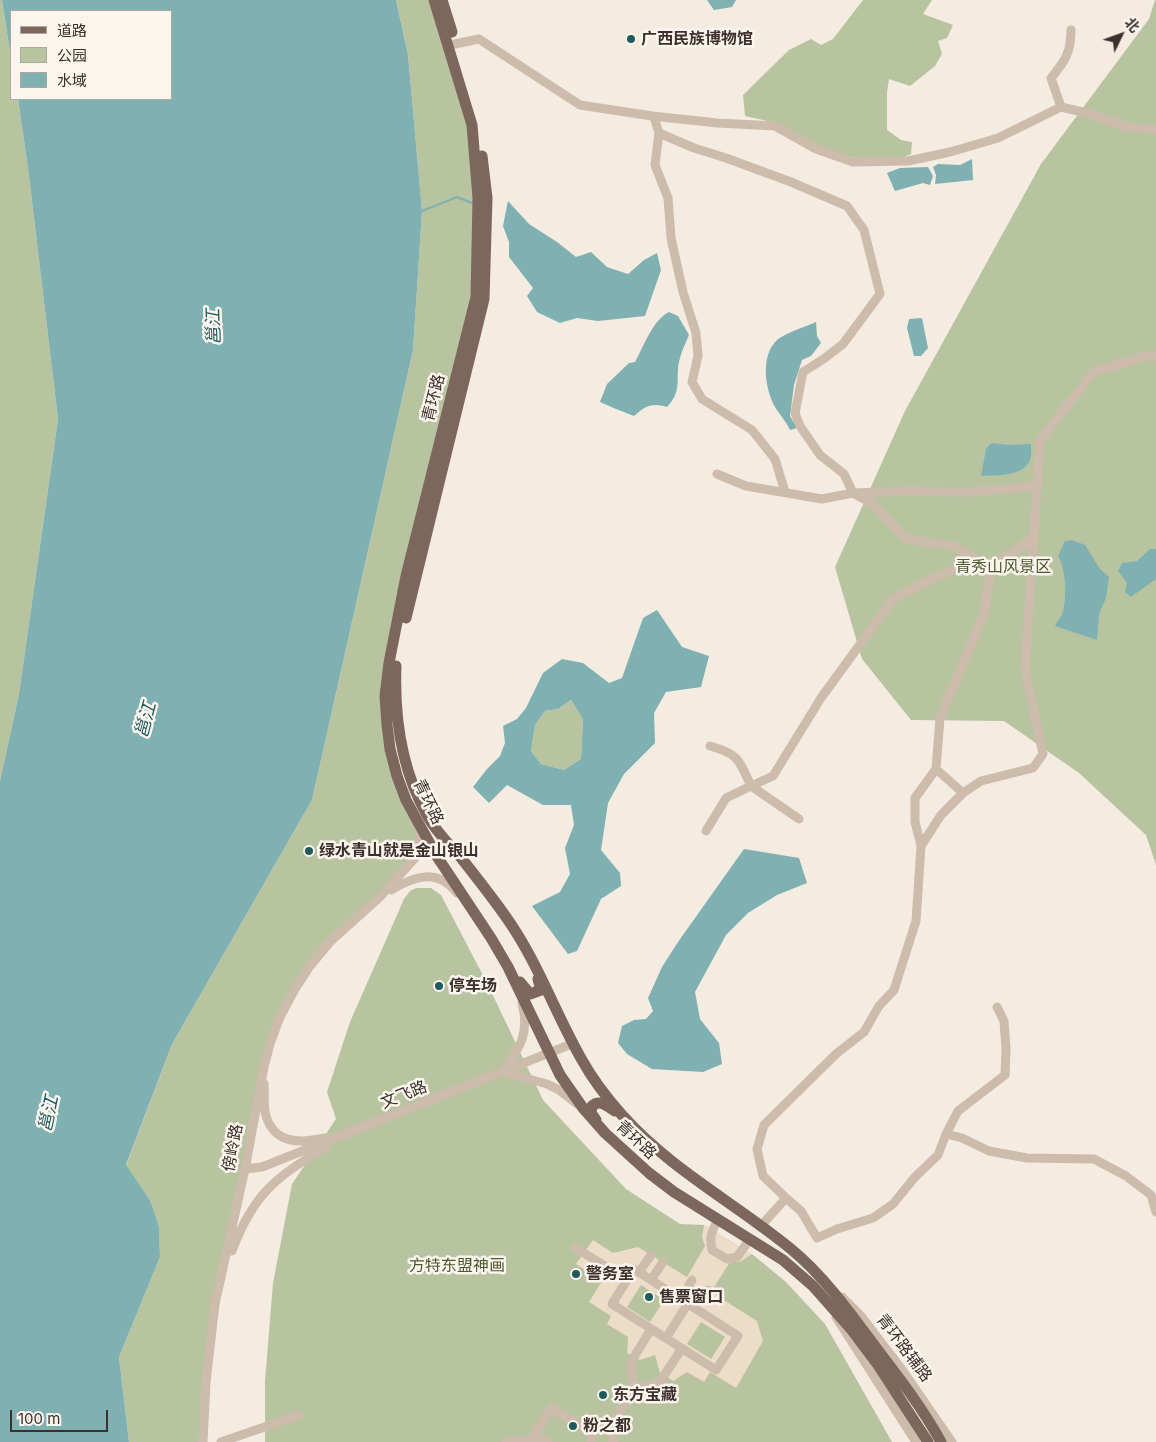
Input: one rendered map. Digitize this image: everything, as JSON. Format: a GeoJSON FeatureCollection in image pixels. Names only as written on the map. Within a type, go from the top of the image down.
{"type":"FeatureCollection","features":[{"type":"Feature","properties":{"kind":"main road","name":"青环路"},"geometry":{"type":"LineString","coordinates":[[434,0],[472,125],[478,198],[476,297],[406,576],[389,663],[386,696],[390,749],[397,776],[406,800],[438,858],[478,917],[508,967],[560,1075],[583,1108],[605,1133],[649,1173],[674,1192],[783,1260],[797,1271],[831,1305],[851,1329],[928,1442]]}},
{"type":"Feature","properties":{"kind":"main road","name":"青环路"},"geometry":{"type":"LineString","coordinates":[[442,0],[478,121],[487,198],[484,299],[414,578],[396,666],[397,724],[408,773],[428,818],[499,907],[531,956],[574,1044],[602,1091],[642,1136],[673,1163],[791,1249],[824,1280],[896,1374],[941,1442]]}},
{"type":"Feature","properties":{"kind":"main road"},"geometry":{"type":"LineString","coordinates":[[508,967],[530,994],[541,990],[531,956]]}},
{"type":"Feature","properties":{"kind":"main road"},"geometry":{"type":"LineString","coordinates":[[605,1133],[591,1113],[592,1106],[595,1103],[601,1102],[623,1116]]}},
{"type":"Feature","properties":{"kind":"street"},"geometry":{"type":"LineString","coordinates":[[1061,107],[1051,78],[1065,61],[1071,46],[1071,30]]}},
{"type":"Feature","properties":{"kind":"street"},"geometry":{"type":"LineString","coordinates":[[455,44],[478,39],[560,90],[580,105],[654,117],[775,126],[816,149],[853,162],[916,159],[950,152],[998,138],[1061,107],[1087,112],[1124,126],[1156,130]]}},
{"type":"Feature","properties":{"kind":"street"},"geometry":{"type":"LineString","coordinates":[[654,117],[659,133],[655,165],[668,198],[672,238],[682,292],[696,333],[698,356],[692,382],[702,399],[752,430],[775,459],[785,492]]}},
{"type":"Feature","properties":{"kind":"street"},"geometry":{"type":"LineString","coordinates":[[659,133],[694,148],[791,182],[847,206],[864,230],[880,294],[843,344],[803,372],[795,413],[800,426],[820,455],[844,474],[853,493],[873,504],[906,539],[954,546],[991,568]]}},
{"type":"Feature","properties":{"kind":"street"},"geometry":{"type":"LineString","coordinates":[[921,846],[941,816],[963,793],[981,781],[1033,768],[1043,754],[1025,670],[1040,440],[1094,372],[1145,356],[1156,356]]}},
{"type":"Feature","properties":{"kind":"street"},"geometry":{"type":"LineString","coordinates":[[718,474],[746,486],[822,499],[853,493],[900,491],[972,492],[1037,486]]}},
{"type":"Feature","properties":{"kind":"street"},"geometry":{"type":"LineString","coordinates":[[997,1007],[1004,1021],[1005,1074],[958,1111],[938,1155],[915,1177],[892,1204],[873,1218],[837,1229],[817,1238],[801,1211],[763,1176],[756,1149],[764,1125],[836,1054],[864,1032],[879,1006],[894,990],[916,920],[921,846],[915,822],[915,798],[936,769],[940,718],[984,614],[991,568],[1033,538]]}},
{"type":"Feature","properties":{"kind":"street"},"geometry":{"type":"LineString","coordinates":[[706,831],[726,798],[773,776],[821,698],[893,599],[933,578],[978,560]]}},
{"type":"Feature","properties":{"kind":"street"},"geometry":{"type":"LineString","coordinates":[[710,746],[728,751],[741,763],[751,786],[799,819]]}},
{"type":"Feature","properties":{"kind":"street"},"geometry":{"type":"LineString","coordinates":[[936,769],[963,793]]}},
{"type":"Feature","properties":{"kind":"street"},"geometry":{"type":"LineString","coordinates":[[380,897],[416,857],[421,837],[419,824]]}},
{"type":"Feature","properties":{"kind":"street"},"geometry":{"type":"LineString","coordinates":[[380,897],[407,881],[426,877],[436,878],[452,887],[478,917]]}},
{"type":"Feature","properties":{"kind":"street","name":"傍岭路"},"geometry":{"type":"LineString","coordinates":[[204,1442],[207,1365],[216,1304],[245,1169],[264,1067],[280,1017],[300,981],[330,942],[380,897]]}},
{"type":"Feature","properties":{"kind":"street"},"geometry":{"type":"LineString","coordinates":[[519,990],[525,1013],[525,1034],[514,1056],[503,1072],[547,1084],[559,1090],[583,1108]]}},
{"type":"Feature","properties":{"kind":"street","name":"文飞路"},"geometry":{"type":"LineString","coordinates":[[245,1169],[262,1167],[574,1044]]}},
{"type":"Feature","properties":{"kind":"street"},"geometry":{"type":"LineString","coordinates":[[264,1067],[266,1116],[272,1127],[281,1136],[293,1141],[305,1142],[347,1134]]}},
{"type":"Feature","properties":{"kind":"street"},"geometry":{"type":"LineString","coordinates":[[220,1282],[241,1227],[261,1196],[286,1172],[347,1134]]}},
{"type":"Feature","properties":{"kind":"street"},"geometry":{"type":"LineString","coordinates":[[946,1134],[962,1138],[989,1150],[1027,1158],[1094,1160],[1126,1176],[1151,1195],[1156,1212]]}},
{"type":"Feature","properties":{"kind":"street"},"geometry":{"type":"LineString","coordinates":[[760,1227],[786,1198]]}},
{"type":"Feature","properties":{"kind":"street"},"geometry":{"type":"LineString","coordinates":[[718,1220],[709,1240],[709,1254],[725,1263],[737,1257],[750,1239]]}},
{"type":"Feature","properties":{"kind":"street"},"geometry":{"type":"LineString","coordinates":[[576,1248],[627,1280]]}},
{"type":"Feature","properties":{"kind":"street"},"geometry":{"type":"LineString","coordinates":[[640,1272],[651,1255]]}},
{"type":"Feature","properties":{"kind":"street"},"geometry":{"type":"LineString","coordinates":[[652,1280],[663,1262]]}},
{"type":"Feature","properties":{"kind":"street"},"geometry":{"type":"LineString","coordinates":[[634,1269],[640,1272],[690,1300],[738,1336],[716,1370],[612,1304],[634,1269]]}},
{"type":"Feature","properties":{"kind":"street"},"geometry":{"type":"LineString","coordinates":[[666,1338],[690,1300],[689,1285],[692,1280]]}},
{"type":"Feature","properties":{"kind":"street","name":"青环路辅路"},"geometry":{"type":"LineString","coordinates":[[824,1280],[852,1306],[876,1335],[920,1394],[952,1442]]}},
{"type":"Feature","properties":{"kind":"street"},"geometry":{"type":"LineString","coordinates":[[690,1300],[704,1295],[708,1290]]}},
{"type":"Feature","properties":{"kind":"street"},"geometry":{"type":"LineString","coordinates":[[831,1305],[838,1323],[916,1442]]}},
{"type":"Feature","properties":{"kind":"street"},"geometry":{"type":"LineString","coordinates":[[608,1430],[633,1390],[630,1362],[652,1329]]}},
{"type":"Feature","properties":{"kind":"street"},"geometry":{"type":"LineString","coordinates":[[633,1390],[660,1382],[682,1348]]}},
{"type":"Feature","properties":{"kind":"street"},"geometry":{"type":"LineString","coordinates":[[531,1440],[552,1408],[591,1438],[596,1429],[608,1430],[612,1434],[612,1442]]}},
{"type":"Feature","properties":{"kind":"street"},"geometry":{"type":"LineString","coordinates":[[221,1442],[299,1415]]}},
{"type":"Feature","properties":{"kind":"street"},"geometry":{"type":"LineString","coordinates":[[507,1442],[543,1439],[548,1442]]}},
{"type":"Feature","properties":{"kind":"green space"},"geometry":{"type":"Polygon","coordinates":[[[0,0],[2,0],[10,52],[10,100],[18,100],[58,419],[19,694],[0,781],[0,0]]]}},
{"type":"Feature","properties":{"kind":"green space"},"geometry":{"type":"Polygon","coordinates":[[[396,0],[434,0],[472,125],[476,297],[389,663],[390,749],[419,824],[419,850],[310,966],[270,1044],[215,1304],[203,1442],[129,1442],[119,1357],[160,1257],[159,1226],[150,1200],[126,1166],[172,1044],[312,800],[413,350],[422,211],[408,55],[396,0]]]}},
{"type":"Feature","properties":{"kind":"green space"},"geometry":{"type":"Polygon","coordinates":[[[863,0],[932,0],[923,14],[953,25],[947,38],[938,41],[942,54],[935,66],[910,86],[889,79],[887,130],[901,140],[912,142],[911,154],[893,162],[850,157],[810,147],[776,123],[745,116],[743,95],[789,50],[811,39],[821,45],[833,39],[863,0]]]}},
{"type":"Feature","properties":{"kind":"green space","name":"青秀山风景区"},"geometry":{"type":"Polygon","coordinates":[[[1155,0],[1156,865],[1146,835],[1079,773],[1004,721],[911,720],[862,659],[835,567],[905,411],[1041,164],[1149,19],[1155,0]]]}},
{"type":"Feature","properties":{"kind":"green space"},"geometry":{"type":"Polygon","coordinates":[[[571,700],[583,719],[581,759],[564,770],[541,764],[531,751],[535,725],[545,711],[558,709],[571,700]]]}},
{"type":"Feature","properties":{"kind":"green space","name":"方特东盟神画"},"geometry":{"type":"Polygon","coordinates":[[[416,888],[431,888],[441,895],[487,983],[543,1100],[626,1189],[680,1224],[704,1225],[752,1254],[786,1282],[825,1324],[892,1442],[265,1442],[265,1381],[273,1283],[292,1184],[336,1119],[327,1092],[350,1022],[404,899],[410,891],[416,888]]]}},
{"type":"Feature","properties":{"kind":"shaded area"},"geometry":{"type":"Polygon","coordinates":[[[704,1225],[752,1254],[740,1262],[730,1262],[711,1292],[757,1321],[763,1341],[736,1388],[710,1372],[704,1382],[687,1372],[673,1381],[660,1373],[655,1355],[640,1360],[627,1353],[628,1337],[607,1324],[611,1316],[589,1302],[602,1281],[576,1264],[593,1240],[613,1253],[638,1247],[687,1277],[705,1246],[702,1237],[704,1225]],[[641,1285],[627,1307],[650,1322],[664,1300],[641,1285]],[[701,1322],[687,1344],[711,1359],[725,1337],[701,1322]]]}},
{"type":"Feature","properties":{"kind":"water","name":"邕江"},"geometry":{"type":"Polygon","coordinates":[[[2,0],[396,0],[408,55],[422,211],[413,350],[312,800],[172,1044],[126,1165],[150,1200],[159,1226],[160,1257],[119,1357],[129,1442],[0,1442],[0,781],[19,694],[58,419],[18,100],[172,100],[172,10],[10,10],[10,52],[2,0]]]}},
{"type":"Feature","properties":{"kind":"water"},"geometry":{"type":"Polygon","coordinates":[[[707,0],[736,0],[732,7],[714,10],[707,0]]]}},
{"type":"Feature","properties":{"kind":"water"},"geometry":{"type":"Polygon","coordinates":[[[972,159],[973,180],[935,184],[936,175],[933,167],[938,164],[960,165],[972,159]]]}},
{"type":"Feature","properties":{"kind":"water"},"geometry":{"type":"Polygon","coordinates":[[[928,167],[933,176],[930,185],[923,183],[895,191],[887,173],[900,168],[928,167]]]}},
{"type":"Feature","properties":{"kind":"water"},"geometry":{"type":"Polygon","coordinates":[[[508,201],[529,224],[576,257],[591,252],[607,267],[628,274],[644,260],[657,253],[661,270],[645,316],[598,321],[577,318],[560,323],[537,312],[527,296],[533,288],[509,257],[509,242],[503,226],[508,201]]]}},
{"type":"Feature","properties":{"kind":"water"},"geometry":{"type":"Polygon","coordinates":[[[669,312],[678,316],[689,335],[678,365],[677,389],[672,401],[667,407],[649,406],[634,416],[600,402],[607,384],[629,363],[635,362],[653,328],[669,312]]]}},
{"type":"Feature","properties":{"kind":"water"},"geometry":{"type":"Polygon","coordinates":[[[922,318],[928,348],[921,356],[914,356],[907,328],[909,319],[922,318]]]}},
{"type":"Feature","properties":{"kind":"water"},"geometry":{"type":"Polygon","coordinates":[[[816,322],[817,336],[821,343],[811,356],[802,360],[794,385],[790,416],[797,428],[790,430],[772,400],[767,382],[766,363],[768,355],[777,340],[816,322]]]}},
{"type":"Feature","properties":{"kind":"water"},"geometry":{"type":"Polygon","coordinates":[[[991,443],[1010,445],[1031,444],[1030,460],[1027,466],[1022,470],[1009,474],[981,476],[986,449],[991,443]]]}},
{"type":"Feature","properties":{"kind":"water"},"geometry":{"type":"Polygon","coordinates":[[[1072,540],[1085,545],[1100,569],[1109,577],[1106,598],[1099,614],[1097,640],[1055,626],[1063,612],[1065,598],[1063,568],[1058,556],[1065,541],[1072,540]]]}},
{"type":"Feature","properties":{"kind":"water"},"geometry":{"type":"Polygon","coordinates":[[[1150,549],[1156,549],[1156,579],[1131,597],[1125,592],[1127,583],[1118,571],[1122,563],[1137,561],[1150,549]]]}},
{"type":"Feature","properties":{"kind":"water"},"geometry":{"type":"Polygon","coordinates":[[[657,610],[682,647],[709,656],[701,687],[666,692],[654,713],[655,743],[624,774],[608,803],[601,850],[620,873],[621,886],[601,899],[577,951],[568,954],[532,906],[560,892],[570,874],[565,848],[574,825],[571,805],[543,805],[507,785],[489,803],[473,787],[500,756],[505,743],[503,726],[517,719],[526,708],[543,673],[562,659],[583,663],[609,683],[622,678],[643,618],[657,610]],[[571,700],[558,709],[545,711],[535,725],[531,751],[541,764],[564,770],[581,759],[583,719],[571,700]]]}},
{"type":"Feature","properties":{"kind":"water"},"geometry":{"type":"Polygon","coordinates":[[[744,849],[799,858],[807,883],[777,895],[748,913],[726,935],[695,992],[700,1019],[719,1043],[722,1064],[703,1072],[652,1069],[627,1054],[618,1043],[622,1026],[634,1020],[646,1019],[653,1011],[648,998],[662,967],[744,849]]]}},
{"type":"Feature","properties":{"kind":"waterway"},"geometry":{"type":"LineString","coordinates":[[422,211],[457,197],[472,203]]}},
{"type":"Feature","properties":{"kind":"place","name":"广西民族博物馆"},"geometry":{"type":"Point","coordinates":[631,39]}},
{"type":"Feature","properties":{"kind":"place","name":"绿水青山就是金山银山"},"geometry":{"type":"Point","coordinates":[309,851]}},
{"type":"Feature","properties":{"kind":"place","name":"停车场"},"geometry":{"type":"Point","coordinates":[439,986]}},
{"type":"Feature","properties":{"kind":"place","name":"警务室"},"geometry":{"type":"Point","coordinates":[576,1274]}},
{"type":"Feature","properties":{"kind":"place","name":"售票窗口"},"geometry":{"type":"Point","coordinates":[649,1297]}},
{"type":"Feature","properties":{"kind":"place","name":"东方宝藏"},"geometry":{"type":"Point","coordinates":[603,1395]}},
{"type":"Feature","properties":{"kind":"place","name":"粉之都"},"geometry":{"type":"Point","coordinates":[573,1426]}}]}
